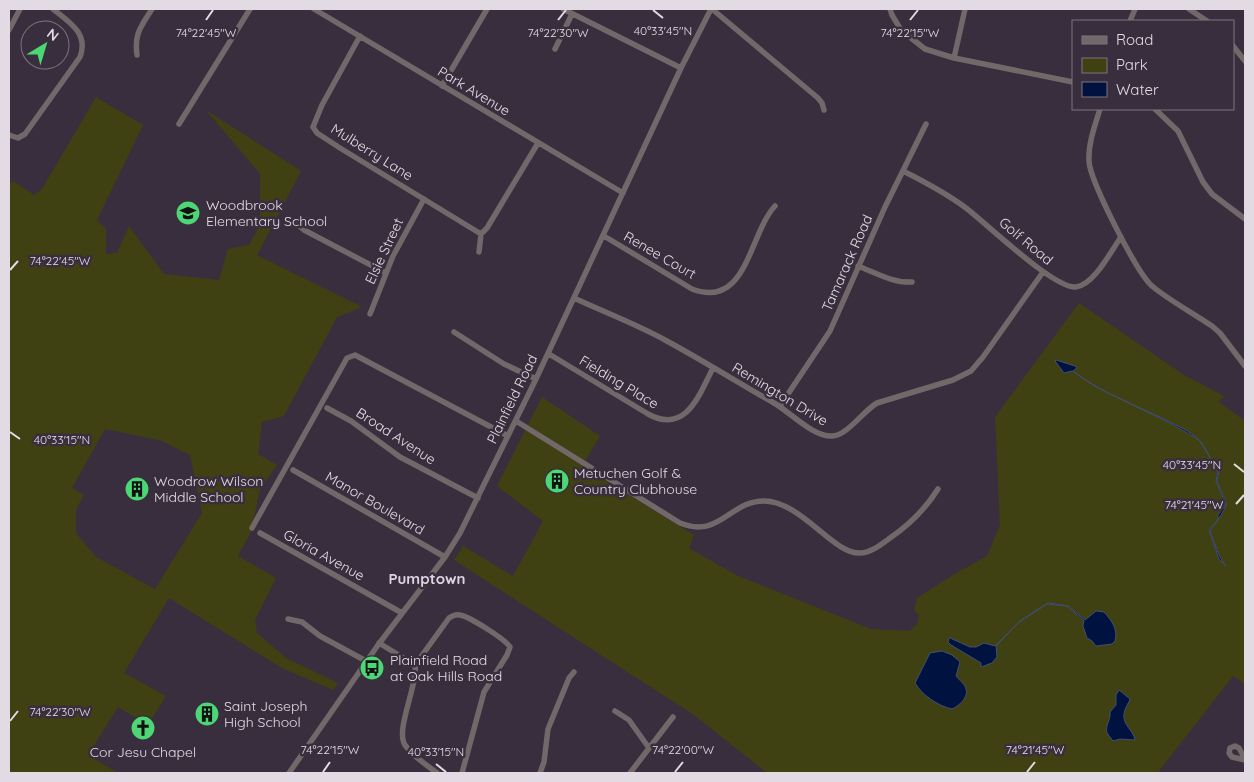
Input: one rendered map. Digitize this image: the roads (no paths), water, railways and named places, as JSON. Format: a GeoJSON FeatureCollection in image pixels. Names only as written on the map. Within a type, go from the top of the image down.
{"type":"FeatureCollection","features":[{"type":"Feature","properties":{"kind":"street"},"geometry":{"type":"LineString","coordinates":[[9,30],[20,9]]}},
{"type":"Feature","properties":{"kind":"street"},"geometry":{"type":"LineString","coordinates":[[9,135],[18,138],[25,134],[80,57],[83,49],[82,39],[77,30],[53,9]]}},
{"type":"Feature","properties":{"kind":"street"},"geometry":{"type":"LineString","coordinates":[[137,55],[135,42],[137,34],[152,9]]}},
{"type":"Feature","properties":{"kind":"street"},"geometry":{"type":"LineString","coordinates":[[179,124],[250,9]]}},
{"type":"Feature","properties":{"kind":"street","name":"Park Avenue"},"geometry":{"type":"LineString","coordinates":[[314,9],[623,193]]}},
{"type":"Feature","properties":{"kind":"street"},"geometry":{"type":"LineString","coordinates":[[442,86],[487,9]]}},
{"type":"Feature","properties":{"kind":"street"},"geometry":{"type":"LineString","coordinates":[[562,9],[681,68]]}},
{"type":"Feature","properties":{"kind":"street"},"geometry":{"type":"LineString","coordinates":[[712,9],[818,98],[824,110]]}},
{"type":"Feature","properties":{"kind":"street","name":"Plainfield Road"},"geometry":{"type":"LineString","coordinates":[[289,773],[366,661],[445,557],[460,533],[548,354],[681,68],[712,9]]}},
{"type":"Feature","properties":{"kind":"street"},"geometry":{"type":"LineString","coordinates":[[890,9],[901,30],[915,43],[926,49],[954,58],[1072,82]]}},
{"type":"Feature","properties":{"kind":"street"},"geometry":{"type":"LineString","coordinates":[[954,58],[965,9]]}},
{"type":"Feature","properties":{"kind":"street"},"geometry":{"type":"LineString","coordinates":[[1189,9],[1206,20]]}},
{"type":"Feature","properties":{"kind":"street"},"geometry":{"type":"LineString","coordinates":[[555,49],[572,14]]}},
{"type":"Feature","properties":{"kind":"street","name":"Mulberry Lane"},"geometry":{"type":"LineString","coordinates":[[360,36],[322,105],[313,127],[317,133],[340,148],[482,234]]}},
{"type":"Feature","properties":{"kind":"street"},"geometry":{"type":"LineString","coordinates":[[1234,47],[1245,61]]}},
{"type":"Feature","properties":{"kind":"street"},"geometry":{"type":"LineString","coordinates":[[1100,110],[1090,147],[1091,174],[1121,237],[1151,285],[1216,330],[1245,366]]}},
{"type":"Feature","properties":{"kind":"street"},"geometry":{"type":"LineString","coordinates":[[1156,110],[1178,131],[1203,182],[1212,194],[1245,219]]}},
{"type":"Feature","properties":{"kind":"street","name":"Tamarack Road"},"geometry":{"type":"LineString","coordinates":[[780,406],[830,331],[858,266],[926,124]]}},
{"type":"Feature","properties":{"kind":"street"},"geometry":{"type":"LineString","coordinates":[[480,252],[482,234],[538,143]]}},
{"type":"Feature","properties":{"kind":"street","name":"Golf Road"},"geometry":{"type":"LineString","coordinates":[[903,171],[965,207],[1042,272],[1060,284],[1069,287],[1078,287],[1093,278],[1121,237]]}},
{"type":"Feature","properties":{"kind":"street","name":"Elsie Street"},"geometry":{"type":"LineString","coordinates":[[370,314],[404,233],[424,199]]}},
{"type":"Feature","properties":{"kind":"street","name":"Renee Court"},"geometry":{"type":"LineString","coordinates":[[604,236],[692,288],[706,293],[713,293],[730,285],[738,277],[766,215],[775,206]]}},
{"type":"Feature","properties":{"kind":"street"},"geometry":{"type":"LineString","coordinates":[[291,219],[304,230],[386,273]]}},
{"type":"Feature","properties":{"kind":"street"},"geometry":{"type":"LineString","coordinates":[[858,266],[894,281],[902,283],[912,282]]}},
{"type":"Feature","properties":{"kind":"street","name":"Remington Drive"},"geometry":{"type":"LineString","coordinates":[[574,298],[664,339],[780,406],[814,431],[830,437],[838,436],[844,432],[868,408],[877,403],[963,376],[977,365],[1042,272]]}},
{"type":"Feature","properties":{"kind":"street"},"geometry":{"type":"LineString","coordinates":[[454,332],[504,364],[536,379]]}},
{"type":"Feature","properties":{"kind":"street","name":"Fielding Place"},"geometry":{"type":"LineString","coordinates":[[548,354],[661,420],[674,419],[688,411],[713,368]]}},
{"type":"Feature","properties":{"kind":"street"},"geometry":{"type":"LineString","coordinates":[[252,528],[347,358],[355,355],[508,436]]}},
{"type":"Feature","properties":{"kind":"street","name":"Broad Avenue"},"geometry":{"type":"LineString","coordinates":[[327,408],[351,421],[400,457],[478,498]]}},
{"type":"Feature","properties":{"kind":"street"},"geometry":{"type":"LineString","coordinates":[[516,421],[680,523],[690,527],[705,528],[752,502],[775,502],[794,511],[845,549],[860,553],[874,548],[896,534],[931,500],[938,489]]}},
{"type":"Feature","properties":{"kind":"street","name":"Manor Boulevard"},"geometry":{"type":"LineString","coordinates":[[293,470],[445,557]]}},
{"type":"Feature","properties":{"kind":"street","name":"Gloria Avenue"},"geometry":{"type":"LineString","coordinates":[[260,533],[402,613]]}},
{"type":"Feature","properties":{"kind":"street"},"geometry":{"type":"LineString","coordinates":[[437,773],[410,750],[402,740],[403,727],[415,680],[415,665],[449,618],[455,615],[465,616],[502,638],[510,646],[507,655],[484,692],[462,773]]}},
{"type":"Feature","properties":{"kind":"street"},"geometry":{"type":"LineString","coordinates":[[288,619],[302,622],[320,636],[366,661]]}},
{"type":"Feature","properties":{"kind":"street"},"geometry":{"type":"LineString","coordinates":[[380,643],[415,665]]}},
{"type":"Feature","properties":{"kind":"street"},"geometry":{"type":"LineString","coordinates":[[540,773],[544,762],[548,729],[569,678],[574,672]]}},
{"type":"Feature","properties":{"kind":"street"},"geometry":{"type":"LineString","coordinates":[[615,711],[629,720],[649,748]]}},
{"type":"Feature","properties":{"kind":"street"},"geometry":{"type":"LineString","coordinates":[[630,773],[673,717]]}},
{"type":"Feature","properties":{"kind":"water"},"geometry":{"type":"Polygon","coordinates":[[[1056,360],[1075,366],[1077,368],[1073,371],[1115,396],[1096,387],[1072,371],[1064,373],[1056,360]]]}},
{"type":"Feature","properties":{"kind":"water"},"geometry":{"type":"Polygon","coordinates":[[[1122,400],[1166,420],[1192,434],[1200,441],[1122,400]]]}},
{"type":"Feature","properties":{"kind":"water"},"geometry":{"type":"Polygon","coordinates":[[[1213,462],[1219,472],[1217,481],[1226,505],[1216,481],[1218,471],[1213,462]]]}},
{"type":"Feature","properties":{"kind":"water"},"geometry":{"type":"Polygon","coordinates":[[[1226,505],[1224,509],[1218,519],[1218,515],[1226,505]]]}},
{"type":"Feature","properties":{"kind":"water"},"geometry":{"type":"Polygon","coordinates":[[[1216,522],[1210,531],[1226,566],[1219,559],[1209,530],[1216,522]]]}},
{"type":"Feature","properties":{"kind":"water"},"geometry":{"type":"Polygon","coordinates":[[[1048,603],[1068,606],[1085,620],[1096,611],[1104,612],[1114,625],[1116,637],[1112,644],[1096,646],[1087,638],[1083,626],[1084,621],[1067,606],[1047,604],[1018,623],[1048,603]]]}},
{"type":"Feature","properties":{"kind":"water"},"geometry":{"type":"Polygon","coordinates":[[[1018,623],[996,646],[997,657],[992,663],[981,667],[981,663],[948,642],[950,638],[970,647],[976,647],[984,643],[995,646],[1018,623]]]}},
{"type":"Feature","properties":{"kind":"water"},"geometry":{"type":"Polygon","coordinates":[[[942,651],[952,655],[960,662],[956,676],[967,692],[963,701],[952,709],[931,699],[915,683],[930,653],[942,651]]]}},
{"type":"Feature","properties":{"kind":"water"},"geometry":{"type":"Polygon","coordinates":[[[1119,690],[1130,699],[1125,710],[1124,719],[1135,740],[1120,739],[1113,741],[1107,733],[1110,712],[1116,705],[1116,695],[1119,690]]]}},
{"type":"Feature","properties":{"kind":"place","name":"Woodbrook Elementary School"},"geometry":{"type":"Point","coordinates":[188,213]}},
{"type":"Feature","properties":{"kind":"place","name":"Metuchen Golf & Country Clubhouse"},"geometry":{"type":"Point","coordinates":[557,481]}},
{"type":"Feature","properties":{"kind":"place","name":"Woodrow Wilson Middle School"},"geometry":{"type":"Point","coordinates":[137,489]}},
{"type":"Feature","properties":{"kind":"place","name":"Plainfield Road at Oak Hills Road"},"geometry":{"type":"Point","coordinates":[372,668]}},
{"type":"Feature","properties":{"kind":"place","name":"Saint Joseph High School"},"geometry":{"type":"Point","coordinates":[207,714]}},
{"type":"Feature","properties":{"kind":"place","name":"Cor Jesu Chapel"},"geometry":{"type":"Point","coordinates":[143,728]}},
{"type":"Feature","properties":{"kind":"district","name":"Pumptown"},"geometry":{"type":"Point","coordinates":[427,579]}}]}
